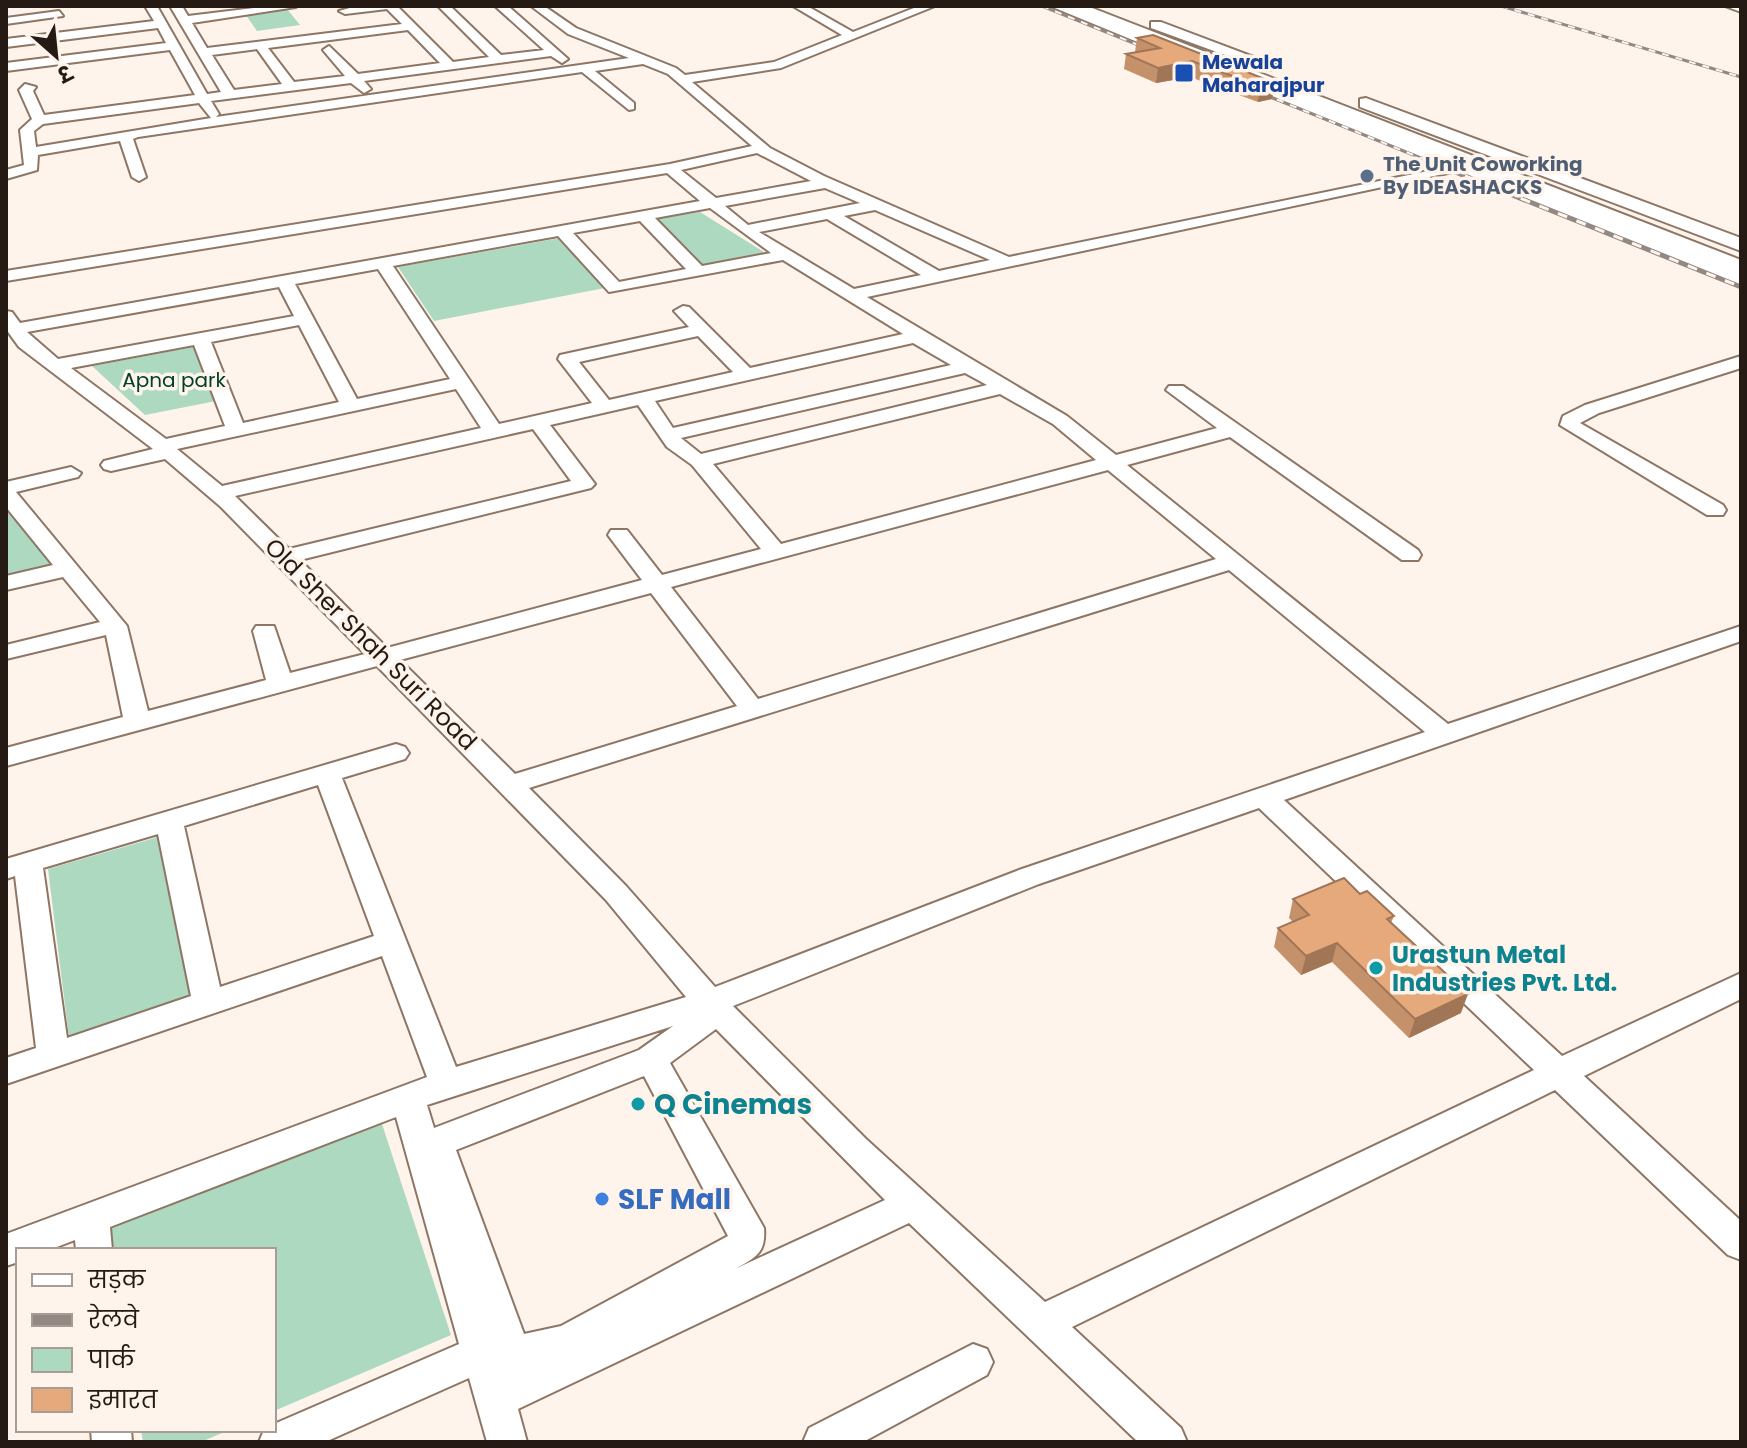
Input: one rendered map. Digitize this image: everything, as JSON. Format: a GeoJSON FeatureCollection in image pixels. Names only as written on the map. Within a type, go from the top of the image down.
{"type":"FeatureCollection","features":[{"type":"Feature","properties":{"kind":"highway"},"geometry":{"type":"LineString","coordinates":[[1071,6],[1357,109],[1741,256]]}},
{"type":"Feature","properties":{"kind":"highway"},"geometry":{"type":"LineString","coordinates":[[1090,6],[1741,269]]}},
{"type":"Feature","properties":{"kind":"highway"},"geometry":{"type":"LineString","coordinates":[[1290,74],[1357,109]]}},
{"type":"Feature","properties":{"kind":"highway"},"geometry":{"type":"LineString","coordinates":[[1587,217],[1707,256]]}},
{"type":"Feature","properties":{"kind":"main road"},"geometry":{"type":"LineString","coordinates":[[1057,6],[1741,278]]}},
{"type":"Feature","properties":{"kind":"main road"},"geometry":{"type":"LineString","coordinates":[[1107,6],[1741,245]]}},
{"type":"Feature","properties":{"kind":"street"},"geometry":{"type":"LineString","coordinates":[[152,6],[215,120]]}},
{"type":"Feature","properties":{"kind":"street"},"geometry":{"type":"LineString","coordinates":[[176,6],[231,97]]}},
{"type":"Feature","properties":{"kind":"street"},"geometry":{"type":"LineString","coordinates":[[343,8],[384,6]]}},
{"type":"Feature","properties":{"kind":"street"},"geometry":{"type":"LineString","coordinates":[[391,6],[451,67]]}},
{"type":"Feature","properties":{"kind":"street"},"geometry":{"type":"LineString","coordinates":[[444,6],[499,60]]}},
{"type":"Feature","properties":{"kind":"street"},"geometry":{"type":"LineString","coordinates":[[501,6],[554,52],[629,106]]}},
{"type":"Feature","properties":{"kind":"street"},"geometry":{"type":"LineString","coordinates":[[537,6],[572,31],[646,59],[685,79],[763,146],[761,150]]}},
{"type":"Feature","properties":{"kind":"street"},"geometry":{"type":"LineString","coordinates":[[799,6],[850,35]]}},
{"type":"Feature","properties":{"kind":"street"},"geometry":{"type":"LineString","coordinates":[[685,79],[777,65],[929,6]]}},
{"type":"Feature","properties":{"kind":"street"},"geometry":{"type":"LineString","coordinates":[[1731,6],[1741,9]]}},
{"type":"Feature","properties":{"kind":"street"},"geometry":{"type":"LineString","coordinates":[[343,8],[362,32]]}},
{"type":"Feature","properties":{"kind":"street"},"geometry":{"type":"LineString","coordinates":[[6,21],[58,10],[67,35]]}},
{"type":"Feature","properties":{"kind":"street"},"geometry":{"type":"LineString","coordinates":[[185,20],[245,18],[293,10]]}},
{"type":"Feature","properties":{"kind":"street"},"geometry":{"type":"LineString","coordinates":[[6,43],[161,24]]}},
{"type":"Feature","properties":{"kind":"street"},"geometry":{"type":"LineString","coordinates":[[200,46],[306,26],[316,38]]}},
{"type":"Feature","properties":{"kind":"street"},"geometry":{"type":"LineString","coordinates":[[200,46],[260,45],[411,26]]}},
{"type":"Feature","properties":{"kind":"street"},"geometry":{"type":"LineString","coordinates":[[270,58],[421,37]]}},
{"type":"Feature","properties":{"kind":"street"},"geometry":{"type":"LineString","coordinates":[[260,45],[292,89]]}},
{"type":"Feature","properties":{"kind":"street"},"geometry":{"type":"LineString","coordinates":[[6,67],[173,46]]}},
{"type":"Feature","properties":{"kind":"street"},"geometry":{"type":"LineString","coordinates":[[329,50],[371,98]]}},
{"type":"Feature","properties":{"kind":"street"},"geometry":{"type":"LineString","coordinates":[[6,131],[34,124],[554,52]]}},
{"type":"Feature","properties":{"kind":"street"},"geometry":{"type":"LineString","coordinates":[[33,152],[215,120],[646,59]]}},
{"type":"Feature","properties":{"kind":"street"},"geometry":{"type":"LineString","coordinates":[[6,175],[30,169],[34,124],[26,90],[30,87]]}},
{"type":"Feature","properties":{"kind":"street"},"geometry":{"type":"LineString","coordinates":[[126,136],[139,177]]}},
{"type":"Feature","properties":{"kind":"street"},"geometry":{"type":"LineString","coordinates":[[6,276],[476,212],[761,150],[781,157],[825,183],[881,204],[1007,262]]}},
{"type":"Feature","properties":{"kind":"street"},"geometry":{"type":"LineString","coordinates":[[850,295],[1462,166]]}},
{"type":"Feature","properties":{"kind":"street"},"geometry":{"type":"LineString","coordinates":[[670,168],[745,230],[918,338],[1060,420],[1443,734]]}},
{"type":"Feature","properties":{"kind":"street"},"geometry":{"type":"LineString","coordinates":[[11,322],[285,281],[825,183]]}},
{"type":"Feature","properties":{"kind":"street"},"geometry":{"type":"LineString","coordinates":[[745,230],[881,204]]}},
{"type":"Feature","properties":{"kind":"street"},"geometry":{"type":"LineString","coordinates":[[476,212],[500,242]]}},
{"type":"Feature","properties":{"kind":"street"},"geometry":{"type":"LineString","coordinates":[[830,214],[937,277]]}},
{"type":"Feature","properties":{"kind":"street"},"geometry":{"type":"LineString","coordinates":[[644,216],[698,272]]}},
{"type":"Feature","properties":{"kind":"street"},"geometry":{"type":"LineString","coordinates":[[562,231],[614,287],[785,255]]}},
{"type":"Feature","properties":{"kind":"street"},"geometry":{"type":"LineString","coordinates":[[383,263],[494,432]]}},
{"type":"Feature","properties":{"kind":"street"},"geometry":{"type":"LineString","coordinates":[[285,281],[351,406]]}},
{"type":"Feature","properties":{"kind":"street"},"geometry":{"type":"LineString","coordinates":[[683,311],[746,375]]}},
{"type":"Feature","properties":{"kind":"street"},"geometry":{"type":"LineString","coordinates":[[55,365],[305,319]]}},
{"type":"Feature","properties":{"kind":"street","name":"Old Sher Shah Suri Road"},"geometry":{"type":"LineString","coordinates":[[11,322],[25,343],[219,493],[616,893],[714,1006],[913,1204],[1167,1442]]}},
{"type":"Feature","properties":{"kind":"street"},"geometry":{"type":"LineString","coordinates":[[605,407],[567,359],[702,330]]}},
{"type":"Feature","properties":{"kind":"street"},"geometry":{"type":"LineString","coordinates":[[200,338],[236,430]]}},
{"type":"Feature","properties":{"kind":"street"},"geometry":{"type":"LineString","coordinates":[[219,493],[918,338]]}},
{"type":"Feature","properties":{"kind":"street"},"geometry":{"type":"LineString","coordinates":[[1715,510],[1584,434],[1570,420],[1592,409],[1741,362]]}},
{"type":"Feature","properties":{"kind":"street"},"geometry":{"type":"LineString","coordinates":[[670,435],[970,366]]}},
{"type":"Feature","properties":{"kind":"street"},"geometry":{"type":"LineString","coordinates":[[111,465],[236,430],[462,382]]}},
{"type":"Feature","properties":{"kind":"street"},"geometry":{"type":"LineString","coordinates":[[643,398],[690,459],[699,461],[1004,387]]}},
{"type":"Feature","properties":{"kind":"street"},"geometry":{"type":"LineString","coordinates":[[1176,390],[1410,555]]}},
{"type":"Feature","properties":{"kind":"street"},"geometry":{"type":"LineString","coordinates":[[285,557],[584,484],[538,422]]}},
{"type":"Feature","properties":{"kind":"street"},"geometry":{"type":"LineString","coordinates":[[6,757],[1234,430]]}},
{"type":"Feature","properties":{"kind":"street"},"geometry":{"type":"LineString","coordinates":[[699,461],[776,552]]}},
{"type":"Feature","properties":{"kind":"street"},"geometry":{"type":"LineString","coordinates":[[71,473],[6,490],[115,626],[137,722]]}},
{"type":"Feature","properties":{"kind":"street"},"geometry":{"type":"LineString","coordinates":[[619,535],[659,583],[753,710]]}},
{"type":"Feature","properties":{"kind":"street"},"geometry":{"type":"LineString","coordinates":[[510,785],[1230,562]]}},
{"type":"Feature","properties":{"kind":"street"},"geometry":{"type":"LineString","coordinates":[[6,583],[68,569]]}},
{"type":"Feature","properties":{"kind":"street"},"geometry":{"type":"LineString","coordinates":[[6,652],[115,626]]}},
{"type":"Feature","properties":{"kind":"street"},"geometry":{"type":"LineString","coordinates":[[265,631],[280,684]]}},
{"type":"Feature","properties":{"kind":"street"},"geometry":{"type":"LineString","coordinates":[[17,1248],[92,1234],[446,1084],[714,1006],[1029,877],[1741,633]]}},
{"type":"Feature","properties":{"kind":"street"},"geometry":{"type":"LineString","coordinates":[[53,1056],[17,866],[396,753]]}},
{"type":"Feature","properties":{"kind":"street"},"geometry":{"type":"LineString","coordinates":[[327,774],[446,1084]]}},
{"type":"Feature","properties":{"kind":"street"},"geometry":{"type":"LineString","coordinates":[[1265,798],[1741,1244]]}},
{"type":"Feature","properties":{"kind":"street"},"geometry":{"type":"LineString","coordinates":[[169,821],[208,1003]]}},
{"type":"Feature","properties":{"kind":"street"},"geometry":{"type":"LineString","coordinates":[[6,1071],[389,942]]}},
{"type":"Feature","properties":{"kind":"street"},"geometry":{"type":"LineString","coordinates":[[1041,1323],[1741,985]]}},
{"type":"Feature","properties":{"kind":"street"},"geometry":{"type":"LineString","coordinates":[[651,1059],[746,1228],[747,1244],[739,1252],[567,1343],[515,1354],[509,1346],[438,1152],[440,1141],[651,1059],[714,1006]]}},
{"type":"Feature","properties":{"kind":"street"},"geometry":{"type":"LineString","coordinates":[[408,1098],[507,1442]]}},
{"type":"Feature","properties":{"kind":"street"},"geometry":{"type":"LineString","coordinates":[[495,1400],[913,1204]]}},
{"type":"Feature","properties":{"kind":"street"},"geometry":{"type":"LineString","coordinates":[[279,1442],[482,1353]]}},
{"type":"Feature","properties":{"kind":"street"},"geometry":{"type":"LineString","coordinates":[[823,1442],[973,1362]]}},
{"type":"Feature","properties":{"kind":"green space"},"geometry":{"type":"Polygon","coordinates":[[[287,9],[300,25],[257,31],[245,14],[287,9]]]}},
{"type":"Feature","properties":{"kind":"green space"},"geometry":{"type":"Polygon","coordinates":[[[700,212],[767,254],[704,267],[657,219],[700,212]]]}},
{"type":"Feature","properties":{"kind":"green space"},"geometry":{"type":"Polygon","coordinates":[[[560,238],[605,288],[434,321],[398,267],[560,238]]]}},
{"type":"Feature","properties":{"kind":"green space","name":"Apna park"},"geometry":{"type":"Polygon","coordinates":[[[193,347],[216,401],[145,415],[92,366],[193,347]]]}},
{"type":"Feature","properties":{"kind":"green space"},"geometry":{"type":"Polygon","coordinates":[[[6,510],[54,566],[6,577],[6,510]]]}},
{"type":"Feature","properties":{"kind":"green space"},"geometry":{"type":"Polygon","coordinates":[[[158,837],[191,998],[69,1037],[48,869],[158,837]]]}},
{"type":"Feature","properties":{"kind":"green space"},"geometry":{"type":"Polygon","coordinates":[[[382,1124],[451,1335],[276,1410],[276,1248],[114,1248],[110,1226],[382,1124]]]}},
{"type":"Feature","properties":{"kind":"green space"},"geometry":{"type":"Polygon","coordinates":[[[141,1432],[224,1432],[201,1442],[143,1442],[141,1432]]]}},
{"type":"Feature","properties":{"kind":"building"},"geometry":{"type":"Polygon","coordinates":[[[1153,35],[1275,83],[1260,86],[1192,61],[1158,68],[1126,54],[1160,48],[1137,38],[1153,35]]]}},
{"type":"Feature","properties":{"kind":"building","name":"Urastun Metal Industries Pvt. Ltd."},"geometry":{"type":"Polygon","coordinates":[[[1344,878],[1360,894],[1367,891],[1394,916],[1387,919],[1468,994],[1415,1019],[1337,943],[1306,956],[1278,928],[1309,915],[1293,899],[1344,878]]]}},
{"type":"Feature","properties":{"kind":"railway"},"geometry":{"type":"LineString","coordinates":[[1042,6],[1158,53]]}},
{"type":"Feature","properties":{"kind":"railway"},"geometry":{"type":"LineString","coordinates":[[1501,6],[1741,77]]}},
{"type":"Feature","properties":{"kind":"railway"},"geometry":{"type":"LineString","coordinates":[[1251,89],[1433,163]]}},
{"type":"Feature","properties":{"kind":"railway"},"geometry":{"type":"LineString","coordinates":[[1428,161],[1741,287]]}},
{"type":"Feature","properties":{"kind":"place","name":"Mewala Maharajpur"},"geometry":{"type":"Point","coordinates":[1184,73]}},
{"type":"Feature","properties":{"kind":"place","name":"The Unit Coworking By IDEASHACKS"},"geometry":{"type":"Point","coordinates":[1367,176]}},
{"type":"Feature","properties":{"kind":"place","name":"Urastun Metal Industries Pvt. Ltd."},"geometry":{"type":"Point","coordinates":[1376,968]}},
{"type":"Feature","properties":{"kind":"place","name":"Q Cinemas"},"geometry":{"type":"Point","coordinates":[638,1104]}},
{"type":"Feature","properties":{"kind":"place","name":"SLF Mall"},"geometry":{"type":"Point","coordinates":[602,1199]}}]}
